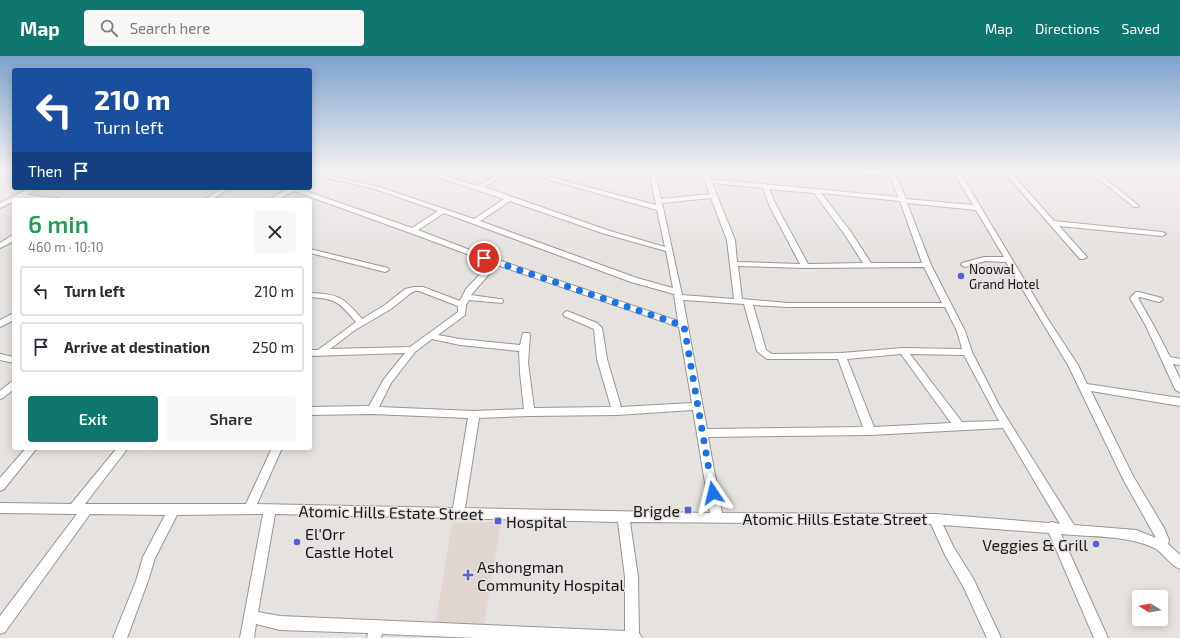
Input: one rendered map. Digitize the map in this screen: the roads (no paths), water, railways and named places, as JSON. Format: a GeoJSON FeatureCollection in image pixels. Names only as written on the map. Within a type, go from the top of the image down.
{"type":"FeatureCollection","features":[{"type":"Feature","properties":{"kind":"street"},"geometry":{"type":"LineString","coordinates":[[320,198],[496,262],[684,326]]}},
{"type":"Feature","properties":{"kind":"street"},"geometry":{"type":"LineString","coordinates":[[406,198],[475,221],[634,280],[677,294],[748,303],[837,306],[947,305]]}},
{"type":"Feature","properties":{"kind":"street"},"geometry":{"type":"LineString","coordinates":[[509,198],[634,240],[669,250]]}},
{"type":"Feature","properties":{"kind":"street"},"geometry":{"type":"LineString","coordinates":[[475,221],[509,198]]}},
{"type":"Feature","properties":{"kind":"street"},"geometry":{"type":"LineString","coordinates":[[634,198],[658,204],[698,198]]}},
{"type":"Feature","properties":{"kind":"street"},"geometry":{"type":"LineString","coordinates":[[657,198],[684,326],[717,518]]}},
{"type":"Feature","properties":{"kind":"street"},"geometry":{"type":"LineString","coordinates":[[714,198],[731,240],[738,302]]}},
{"type":"Feature","properties":{"kind":"street"},"geometry":{"type":"LineString","coordinates":[[769,198],[795,244],[804,266]]}},
{"type":"Feature","properties":{"kind":"street"},"geometry":{"type":"LineString","coordinates":[[821,198],[848,234],[868,265]]}},
{"type":"Feature","properties":{"kind":"street"},"geometry":{"type":"LineString","coordinates":[[885,198],[979,208]]}},
{"type":"Feature","properties":{"kind":"street"},"geometry":{"type":"LineString","coordinates":[[973,198],[1030,296],[1073,365],[1129,479],[1160,532],[1163,540],[1161,546]]}},
{"type":"Feature","properties":{"kind":"street"},"geometry":{"type":"LineString","coordinates":[[1031,198],[1083,257]]}},
{"type":"Feature","properties":{"kind":"street"},"geometry":{"type":"LineString","coordinates":[[1126,198],[1136,206]]}},
{"type":"Feature","properties":{"kind":"street"},"geometry":{"type":"LineString","coordinates":[[0,206],[12,200]]}},
{"type":"Feature","properties":{"kind":"street"},"geometry":{"type":"LineString","coordinates":[[903,200],[927,265],[961,331],[967,352],[1006,424],[1070,529]]}},
{"type":"Feature","properties":{"kind":"street"},"geometry":{"type":"LineString","coordinates":[[412,231],[442,211]]}},
{"type":"Feature","properties":{"kind":"street"},"geometry":{"type":"LineString","coordinates":[[1054,223],[1162,234]]}},
{"type":"Feature","properties":{"kind":"street"},"geometry":{"type":"LineString","coordinates":[[0,246],[12,239]]}},
{"type":"Feature","properties":{"kind":"street"},"geometry":{"type":"LineString","coordinates":[[312,252],[385,270]]}},
{"type":"Feature","properties":{"kind":"street"},"geometry":{"type":"LineString","coordinates":[[965,265],[984,259],[1010,260]]}},
{"type":"Feature","properties":{"kind":"street"},"geometry":{"type":"LineString","coordinates":[[372,410],[387,381],[412,350],[460,316],[463,311],[463,301],[474,285],[496,262]]}},
{"type":"Feature","properties":{"kind":"street"},"geometry":{"type":"LineString","coordinates":[[734,264],[804,266],[927,265]]}},
{"type":"Feature","properties":{"kind":"street"},"geometry":{"type":"LineString","coordinates":[[320,353],[360,322],[388,307],[414,289],[420,289],[463,301],[499,301]]}},
{"type":"Feature","properties":{"kind":"street"},"geometry":{"type":"LineString","coordinates":[[1159,300],[1139,294],[1137,294],[1134,298],[1180,389]]}},
{"type":"Feature","properties":{"kind":"street"},"geometry":{"type":"LineString","coordinates":[[312,295],[340,299],[360,322]]}},
{"type":"Feature","properties":{"kind":"street"},"geometry":{"type":"LineString","coordinates":[[748,303],[761,347],[765,354],[770,357],[841,356],[902,351],[967,352]]}},
{"type":"Feature","properties":{"kind":"street"},"geometry":{"type":"LineString","coordinates":[[567,314],[598,328],[604,365],[617,411]]}},
{"type":"Feature","properties":{"kind":"street"},"geometry":{"type":"LineString","coordinates":[[0,324],[12,317]]}},
{"type":"Feature","properties":{"kind":"street"},"geometry":{"type":"LineString","coordinates":[[526,335],[523,348],[529,412]]}},
{"type":"Feature","properties":{"kind":"street"},"geometry":{"type":"LineString","coordinates":[[430,336],[460,342],[523,348]]}},
{"type":"Feature","properties":{"kind":"street"},"geometry":{"type":"LineString","coordinates":[[312,353],[412,350]]}},
{"type":"Feature","properties":{"kind":"street"},"geometry":{"type":"LineString","coordinates":[[902,351],[960,427]]}},
{"type":"Feature","properties":{"kind":"street"},"geometry":{"type":"LineString","coordinates":[[841,356],[870,431]]}},
{"type":"Feature","properties":{"kind":"street"},"geometry":{"type":"LineString","coordinates":[[0,357],[12,360]]}},
{"type":"Feature","properties":{"kind":"street"},"geometry":{"type":"LineString","coordinates":[[1166,360],[1180,362]]}},
{"type":"Feature","properties":{"kind":"street"},"geometry":{"type":"LineString","coordinates":[[0,396],[12,386]]}},
{"type":"Feature","properties":{"kind":"street"},"geometry":{"type":"LineString","coordinates":[[1084,387],[1180,402]]}},
{"type":"Feature","properties":{"kind":"street"},"geometry":{"type":"LineString","coordinates":[[312,411],[372,410],[474,415],[529,412],[617,411],[698,406]]}},
{"type":"Feature","properties":{"kind":"street"},"geometry":{"type":"LineString","coordinates":[[458,514],[474,415]]}},
{"type":"Feature","properties":{"kind":"street"},"geometry":{"type":"LineString","coordinates":[[702,432],[870,431],[1006,424]]}},
{"type":"Feature","properties":{"kind":"street"},"geometry":{"type":"LineString","coordinates":[[0,486],[30,450]]}},
{"type":"Feature","properties":{"kind":"street"},"geometry":{"type":"LineString","coordinates":[[0,627],[122,450]]}},
{"type":"Feature","properties":{"kind":"street"},"geometry":{"type":"LineString","coordinates":[[249,510],[276,450]]}},
{"type":"Feature","properties":{"kind":"street","name":"Atomic Hills Estate Street"},"geometry":{"type":"LineString","coordinates":[[0,508],[174,510],[270,509],[623,517],[935,519],[1052,527],[1136,535],[1161,546],[1180,563]]}},
{"type":"Feature","properties":{"kind":"street"},"geometry":{"type":"LineString","coordinates":[[247,638],[252,617],[270,509]]}},
{"type":"Feature","properties":{"kind":"street"},"geometry":{"type":"LineString","coordinates":[[120,638],[142,581],[149,557],[174,510]]}},
{"type":"Feature","properties":{"kind":"street"},"geometry":{"type":"LineString","coordinates":[[623,517],[627,535],[633,597],[632,638]]}},
{"type":"Feature","properties":{"kind":"street"},"geometry":{"type":"LineString","coordinates":[[935,519],[949,552],[971,588],[994,638]]}},
{"type":"Feature","properties":{"kind":"street"},"geometry":{"type":"LineString","coordinates":[[1052,527],[1101,638]]}},
{"type":"Feature","properties":{"kind":"street"},"geometry":{"type":"LineString","coordinates":[[252,617],[280,623],[375,633],[635,638]]}},
{"type":"Feature","properties":{"kind":"place","name":"Noowal Grand Hotel"},"geometry":{"type":"Point","coordinates":[961,276]}},
{"type":"Feature","properties":{"kind":"place","name":"Brigde"},"geometry":{"type":"Point","coordinates":[688,510]}},
{"type":"Feature","properties":{"kind":"place","name":"Hospital"},"geometry":{"type":"Point","coordinates":[498,521]}},
{"type":"Feature","properties":{"kind":"place","name":"El'Orr Castle Hotel"},"geometry":{"type":"Point","coordinates":[297,542]}},
{"type":"Feature","properties":{"kind":"place","name":"Veggies & Grill"},"geometry":{"type":"Point","coordinates":[1096,544]}},
{"type":"Feature","properties":{"kind":"place","name":"Ashongman Community Hospital"},"geometry":{"type":"Point","coordinates":[468,575]}}]}
